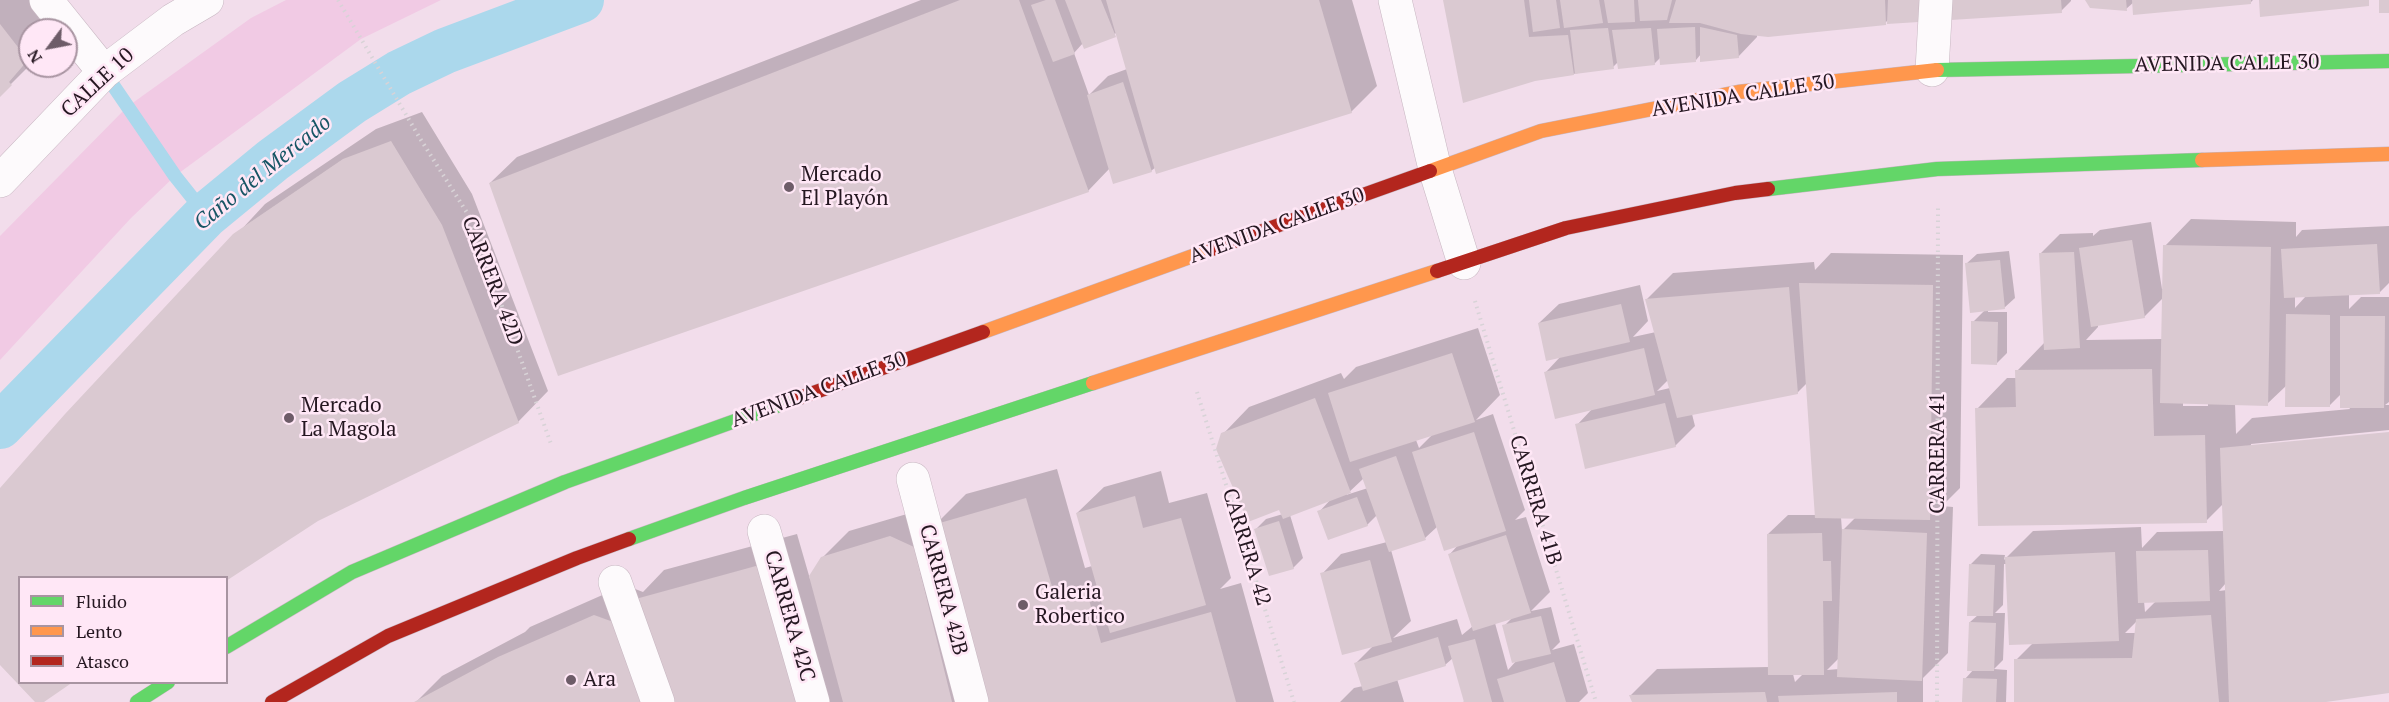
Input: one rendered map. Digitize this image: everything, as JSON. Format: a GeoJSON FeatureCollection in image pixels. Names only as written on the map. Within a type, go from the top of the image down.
{"type":"FeatureCollection","features":[{"type":"Feature","properties":{"kind":"highway","name":"AVENIDA CALLE 30"},"geometry":{"type":"LineString","coordinates":[[228,646],[352,572],[565,482],[1435,169],[1553,129],[1738,92],[1932,70],[2389,61]]}},
{"type":"Feature","properties":{"kind":"highway"},"geometry":{"type":"LineString","coordinates":[[272,702],[388,636],[577,558],[744,498],[1566,228],[1735,193],[1937,169],[2389,154]]}},
{"type":"Feature","properties":{"kind":"highway"},"geometry":{"type":"LineString","coordinates":[[137,702],[165,684]]}},
{"type":"Feature","properties":{"kind":"street"},"geometry":{"type":"LineString","coordinates":[[46,0],[104,72]]}},
{"type":"Feature","properties":{"kind":"street","name":"CALLE 10"},"geometry":{"type":"LineString","coordinates":[[0,181],[104,72],[173,20],[207,0]]}},
{"type":"Feature","properties":{"kind":"street"},"geometry":{"type":"LineString","coordinates":[[1395,0],[1435,169],[1464,263]]}},
{"type":"Feature","properties":{"kind":"street"},"geometry":{"type":"LineString","coordinates":[[1932,70],[1936,0]]}},
{"type":"Feature","properties":{"kind":"street","name":"CARRERA 42B"},"geometry":{"type":"LineString","coordinates":[[913,479],[972,702]]}},
{"type":"Feature","properties":{"kind":"street","name":"CARRERA 42C"},"geometry":{"type":"LineString","coordinates":[[764,531],[813,702]]}},
{"type":"Feature","properties":{"kind":"street"},"geometry":{"type":"LineString","coordinates":[[615,582],[658,702]]}},
{"type":"Feature","properties":{"kind":"path","name":"CARRERA 42D"},"geometry":{"type":"LineString","coordinates":[[338,0],[471,219],[565,482]]}},
{"type":"Feature","properties":{"kind":"path","name":"CARRERA 41"},"geometry":{"type":"LineString","coordinates":[[1937,702],[1938,204]]}},
{"type":"Feature","properties":{"kind":"path","name":"CARRERA 41B"},"geometry":{"type":"LineString","coordinates":[[1474,297],[1596,702]]}},
{"type":"Feature","properties":{"kind":"path","name":"CARRERA 42"},"geometry":{"type":"LineString","coordinates":[[1197,392],[1294,702]]}},
{"type":"Feature","properties":{"kind":"shaded area"},"geometry":{"type":"Polygon","coordinates":[[[286,0],[441,0],[361,39],[175,176],[131,218],[0,360],[0,236],[127,107],[251,18],[286,0]]]}},
{"type":"Feature","properties":{"kind":"building","name":"Mercado El Playón"},"geometry":{"type":"Polygon","coordinates":[[[960,0],[1019,0],[1089,192],[558,376],[489,183],[960,0]]]}},
{"type":"Feature","properties":{"kind":"building"},"geometry":{"type":"Polygon","coordinates":[[[1046,0],[1055,0],[1075,54],[1053,62],[1031,5],[1046,0]]]}},
{"type":"Feature","properties":{"kind":"building"},"geometry":{"type":"Polygon","coordinates":[[[1065,0],[1101,0],[1116,37],[1084,49],[1065,0]]]}},
{"type":"Feature","properties":{"kind":"building"},"geometry":{"type":"Polygon","coordinates":[[[1106,0],[1319,0],[1352,113],[1156,174],[1106,0]]]}},
{"type":"Feature","properties":{"kind":"building"},"geometry":{"type":"Polygon","coordinates":[[[1443,0],[1524,0],[1529,37],[1568,35],[1574,75],[1535,81],[1463,103],[1443,0]]]}},
{"type":"Feature","properties":{"kind":"building"},"geometry":{"type":"Polygon","coordinates":[[[1529,0],[1556,0],[1560,28],[1533,32],[1529,0]]]}},
{"type":"Feature","properties":{"kind":"building"},"geometry":{"type":"Polygon","coordinates":[[[1560,0],[1599,0],[1603,23],[1564,28],[1560,0]]]}},
{"type":"Feature","properties":{"kind":"building"},"geometry":{"type":"Polygon","coordinates":[[[1604,0],[1634,0],[1635,22],[1608,23],[1604,0]]]}},
{"type":"Feature","properties":{"kind":"building"},"geometry":{"type":"Polygon","coordinates":[[[1638,0],[1672,0],[1667,20],[1640,21],[1638,0]]]}},
{"type":"Feature","properties":{"kind":"building"},"geometry":{"type":"Polygon","coordinates":[[[1676,0],[1885,0],[1886,25],[1768,37],[1741,34],[1700,23],[1669,23],[1676,0]]]}},
{"type":"Feature","properties":{"kind":"building"},"geometry":{"type":"Polygon","coordinates":[[[1888,0],[2061,0],[2062,13],[1887,24],[1888,0]]]}},
{"type":"Feature","properties":{"kind":"building"},"geometry":{"type":"Polygon","coordinates":[[[2085,0],[2126,0],[2127,11],[2090,8],[2085,0]]]}},
{"type":"Feature","properties":{"kind":"building"},"geometry":{"type":"Polygon","coordinates":[[[2132,0],[2251,0],[2251,4],[2133,15],[2132,0]]]}},
{"type":"Feature","properties":{"kind":"building"},"geometry":{"type":"Polygon","coordinates":[[[2259,0],[2369,0],[2369,6],[2260,17],[2259,0]]]}},
{"type":"Feature","properties":{"kind":"building"},"geometry":{"type":"Polygon","coordinates":[[[2379,0],[2389,0],[2389,13],[2379,13],[2379,0]]]}},
{"type":"Feature","properties":{"kind":"building"},"geometry":{"type":"Polygon","coordinates":[[[0,24],[18,47],[18,72],[9,82],[12,85],[0,97],[0,24]]]}},
{"type":"Feature","properties":{"kind":"building"},"geometry":{"type":"Polygon","coordinates":[[[1695,27],[1696,62],[1660,65],[1657,29],[1695,27]]]}},
{"type":"Feature","properties":{"kind":"building"},"geometry":{"type":"Polygon","coordinates":[[[1700,27],[1737,35],[1739,58],[1700,62],[1700,27]]]}},
{"type":"Feature","properties":{"kind":"building"},"geometry":{"type":"Polygon","coordinates":[[[1608,28],[1614,69],[1575,74],[1570,30],[1608,28]]]}},
{"type":"Feature","properties":{"kind":"building"},"geometry":{"type":"Polygon","coordinates":[[[1651,28],[1655,65],[1618,69],[1612,30],[1651,28]]]}},
{"type":"Feature","properties":{"kind":"building"},"geometry":{"type":"Polygon","coordinates":[[[1123,82],[1152,172],[1113,184],[1087,95],[1123,82]]]}},
{"type":"Feature","properties":{"kind":"building","name":"Mercado La Magola"},"geometry":{"type":"Polygon","coordinates":[[[391,141],[442,225],[519,423],[318,521],[228,580],[228,576],[18,576],[18,684],[70,684],[44,702],[35,702],[0,665],[0,488],[65,414],[233,234],[343,159],[391,141]]]}},
{"type":"Feature","properties":{"kind":"building"},"geometry":{"type":"Polygon","coordinates":[[[2132,240],[2145,318],[2091,327],[2079,248],[2132,240]]]}},
{"type":"Feature","properties":{"kind":"building"},"geometry":{"type":"Polygon","coordinates":[[[2377,244],[2380,294],[2284,298],[2281,249],[2377,244]]]}},
{"type":"Feature","properties":{"kind":"building"},"geometry":{"type":"Polygon","coordinates":[[[2163,245],[2271,247],[2268,406],[2160,403],[2163,245]]]}},
{"type":"Feature","properties":{"kind":"building"},"geometry":{"type":"Polygon","coordinates":[[[2074,252],[2080,348],[2044,350],[2039,253],[2074,252]]]}},
{"type":"Feature","properties":{"kind":"building"},"geometry":{"type":"Polygon","coordinates":[[[2000,260],[2005,309],[1970,313],[1965,263],[2000,260]]]}},
{"type":"Feature","properties":{"kind":"building"},"geometry":{"type":"Polygon","coordinates":[[[1799,283],[1933,285],[1930,520],[1815,518],[1799,283]]]}},
{"type":"Feature","properties":{"kind":"building"},"geometry":{"type":"Polygon","coordinates":[[[1789,287],[1798,394],[1677,418],[1645,299],[1789,287]]]}},
{"type":"Feature","properties":{"kind":"building"},"geometry":{"type":"Polygon","coordinates":[[[1621,304],[1630,342],[1546,361],[1538,323],[1621,304]]]}},
{"type":"Feature","properties":{"kind":"building"},"geometry":{"type":"Polygon","coordinates":[[[2286,314],[2330,315],[2330,407],[2285,407],[2286,314]]]}},
{"type":"Feature","properties":{"kind":"building"},"geometry":{"type":"Polygon","coordinates":[[[2340,316],[2385,316],[2384,408],[2340,408],[2340,316]]]}},
{"type":"Feature","properties":{"kind":"building"},"geometry":{"type":"Polygon","coordinates":[[[1971,321],[1998,322],[1997,365],[1971,364],[1971,321]]]}},
{"type":"Feature","properties":{"kind":"building"},"geometry":{"type":"Polygon","coordinates":[[[1644,348],[1655,395],[1555,419],[1544,372],[1644,348]]]}},
{"type":"Feature","properties":{"kind":"building"},"geometry":{"type":"Polygon","coordinates":[[[1452,353],[1475,422],[1350,462],[1328,393],[1452,353]]]}},
{"type":"Feature","properties":{"kind":"building"},"geometry":{"type":"Polygon","coordinates":[[[2152,369],[2154,436],[2205,435],[2207,523],[1978,526],[1975,408],[2016,407],[2015,370],[2152,369]]]}},
{"type":"Feature","properties":{"kind":"building"},"geometry":{"type":"Polygon","coordinates":[[[1315,398],[1351,493],[1283,519],[1279,510],[1248,522],[1216,449],[1221,433],[1315,398]]]}},
{"type":"Feature","properties":{"kind":"building"},"geometry":{"type":"Polygon","coordinates":[[[1665,403],[1676,447],[1585,469],[1575,424],[1665,403]]]}},
{"type":"Feature","properties":{"kind":"building"},"geometry":{"type":"Polygon","coordinates":[[[1474,432],[1506,531],[1444,551],[1412,452],[1474,432]]]}},
{"type":"Feature","properties":{"kind":"building"},"geometry":{"type":"Polygon","coordinates":[[[2389,432],[2389,693],[2326,702],[2229,702],[2220,448],[2389,432]]]}},
{"type":"Feature","properties":{"kind":"building"},"geometry":{"type":"Polygon","coordinates":[[[1396,456],[1426,540],[1389,552],[1359,469],[1396,456]]]}},
{"type":"Feature","properties":{"kind":"building"},"geometry":{"type":"Polygon","coordinates":[[[1135,496],[1143,528],[1181,518],[1206,605],[1110,633],[1076,513],[1135,496]]]}},
{"type":"Feature","properties":{"kind":"building"},"geometry":{"type":"Polygon","coordinates":[[[1357,497],[1368,526],[1328,540],[1317,511],[1357,497]]]}},
{"type":"Feature","properties":{"kind":"building","name":"Galeria Robertico"},"geometry":{"type":"Polygon","coordinates":[[[1026,498],[1055,597],[1086,589],[1101,643],[1211,612],[1236,702],[983,702],[933,525],[1026,498]]]}},
{"type":"Feature","properties":{"kind":"building"},"geometry":{"type":"Polygon","coordinates":[[[1279,521],[1294,569],[1269,576],[1254,529],[1279,521]]]}},
{"type":"Feature","properties":{"kind":"building"},"geometry":{"type":"Polygon","coordinates":[[[1842,529],[1927,533],[1922,681],[1837,677],[1842,529]]]}},
{"type":"Feature","properties":{"kind":"building"},"geometry":{"type":"Polygon","coordinates":[[[1822,533],[1823,561],[1831,561],[1832,601],[1823,601],[1824,675],[1768,675],[1767,534],[1822,533]]]}},
{"type":"Feature","properties":{"kind":"building"},"geometry":{"type":"Polygon","coordinates":[[[1506,535],[1531,613],[1473,631],[1448,554],[1506,535]]]}},
{"type":"Feature","properties":{"kind":"building"},"geometry":{"type":"Polygon","coordinates":[[[890,536],[914,547],[952,702],[843,702],[809,576],[821,557],[890,536]]]}},
{"type":"Feature","properties":{"kind":"building"},"geometry":{"type":"Polygon","coordinates":[[[2208,550],[2210,601],[2138,603],[2136,551],[2208,550]]]}},
{"type":"Feature","properties":{"kind":"building"},"geometry":{"type":"Polygon","coordinates":[[[2115,552],[2119,641],[2009,645],[2005,557],[2115,552]]]}},
{"type":"Feature","properties":{"kind":"building"},"geometry":{"type":"Polygon","coordinates":[[[1370,560],[1392,642],[1342,655],[1320,573],[1370,560]]]}},
{"type":"Feature","properties":{"kind":"building"},"geometry":{"type":"Polygon","coordinates":[[[767,563],[804,702],[669,702],[632,600],[767,563]]]}},
{"type":"Feature","properties":{"kind":"building"},"geometry":{"type":"Polygon","coordinates":[[[1969,564],[1995,565],[1993,616],[1967,616],[1969,564]]]}},
{"type":"Feature","properties":{"kind":"building","name":"Ara"},"geometry":{"type":"Polygon","coordinates":[[[594,615],[616,623],[646,702],[414,702],[498,657],[594,615]]]}},
{"type":"Feature","properties":{"kind":"building"},"geometry":{"type":"Polygon","coordinates":[[[2211,615],[2219,702],[2014,702],[2014,659],[2132,658],[2136,619],[2211,615]]]}},
{"type":"Feature","properties":{"kind":"building"},"geometry":{"type":"Polygon","coordinates":[[[1541,616],[1551,654],[1512,663],[1502,625],[1541,616]]]}},
{"type":"Feature","properties":{"kind":"building"},"geometry":{"type":"Polygon","coordinates":[[[1969,622],[1996,623],[1994,671],[1967,671],[1969,622]]]}},
{"type":"Feature","properties":{"kind":"building"},"geometry":{"type":"Polygon","coordinates":[[[1438,637],[1446,666],[1363,691],[1354,663],[1438,637]]]}},
{"type":"Feature","properties":{"kind":"building"},"geometry":{"type":"Polygon","coordinates":[[[1475,639],[1492,702],[1464,702],[1448,646],[1475,639]]]}},
{"type":"Feature","properties":{"kind":"building"},"geometry":{"type":"Polygon","coordinates":[[[1554,662],[1566,702],[1504,702],[1497,679],[1554,662]]]}},
{"type":"Feature","properties":{"kind":"building"},"geometry":{"type":"Polygon","coordinates":[[[1963,678],[1997,679],[1996,702],[1962,702],[1963,678]]]}},
{"type":"Feature","properties":{"kind":"building"},"geometry":{"type":"Polygon","coordinates":[[[1765,692],[1767,702],[1632,702],[1629,695],[1765,692]]]}},
{"type":"Feature","properties":{"kind":"building"},"geometry":{"type":"Polygon","coordinates":[[[1897,692],[1897,702],[1779,702],[1778,696],[1897,692]]]}},
{"type":"Feature","properties":{"kind":"waterway","name":"Caño del Mercado"},"geometry":{"type":"LineString","coordinates":[[0,426],[206,215],[273,160],[352,102],[399,73],[445,51],[581,0]]}},
{"type":"Feature","properties":{"kind":"waterway"},"geometry":{"type":"LineString","coordinates":[[104,72],[175,176],[206,215]]}},
{"type":"Feature","properties":{"kind":"traffic: fast"},"geometry":{"type":"LineString","coordinates":[[1937,70],[2389,61]]}},
{"type":"Feature","properties":{"kind":"traffic: fast"},"geometry":{"type":"LineString","coordinates":[[1768,189],[1937,169],[2202,160]]}},
{"type":"Feature","properties":{"kind":"traffic: fast"},"geometry":{"type":"LineString","coordinates":[[629,539],[744,498],[1093,383]]}},
{"type":"Feature","properties":{"kind":"traffic: fast"},"geometry":{"type":"LineString","coordinates":[[228,646],[352,572],[565,482],[799,398]]}},
{"type":"Feature","properties":{"kind":"traffic: fast"},"geometry":{"type":"LineString","coordinates":[[137,702],[165,684]]}},
{"type":"Feature","properties":{"kind":"traffic: slow"},"geometry":{"type":"LineString","coordinates":[[1430,171],[1541,131],[1738,92],[1937,70]]}},
{"type":"Feature","properties":{"kind":"traffic: slow"},"geometry":{"type":"LineString","coordinates":[[2202,160],[2389,154]]}},
{"type":"Feature","properties":{"kind":"traffic: slow"},"geometry":{"type":"LineString","coordinates":[[983,332],[1212,249]]}},
{"type":"Feature","properties":{"kind":"traffic: slow"},"geometry":{"type":"LineString","coordinates":[[1093,383],[1437,271]]}},
{"type":"Feature","properties":{"kind":"traffic: jam"},"geometry":{"type":"LineString","coordinates":[[1212,249],[1430,171]]}},
{"type":"Feature","properties":{"kind":"traffic: jam"},"geometry":{"type":"LineString","coordinates":[[1437,271],[1566,228],[1735,193],[1768,189]]}},
{"type":"Feature","properties":{"kind":"traffic: jam"},"geometry":{"type":"LineString","coordinates":[[799,398],[983,332]]}},
{"type":"Feature","properties":{"kind":"traffic: jam"},"geometry":{"type":"LineString","coordinates":[[272,702],[388,636],[629,539]]}},
{"type":"Feature","properties":{"kind":"place","name":"Mercado El Playón"},"geometry":{"type":"Point","coordinates":[789,187]}},
{"type":"Feature","properties":{"kind":"place","name":"Mercado La Magola"},"geometry":{"type":"Point","coordinates":[289,418]}},
{"type":"Feature","properties":{"kind":"place","name":"Galeria Robertico"},"geometry":{"type":"Point","coordinates":[1023,605]}},
{"type":"Feature","properties":{"kind":"place","name":"Ara"},"geometry":{"type":"Point","coordinates":[571,680]}}]}
